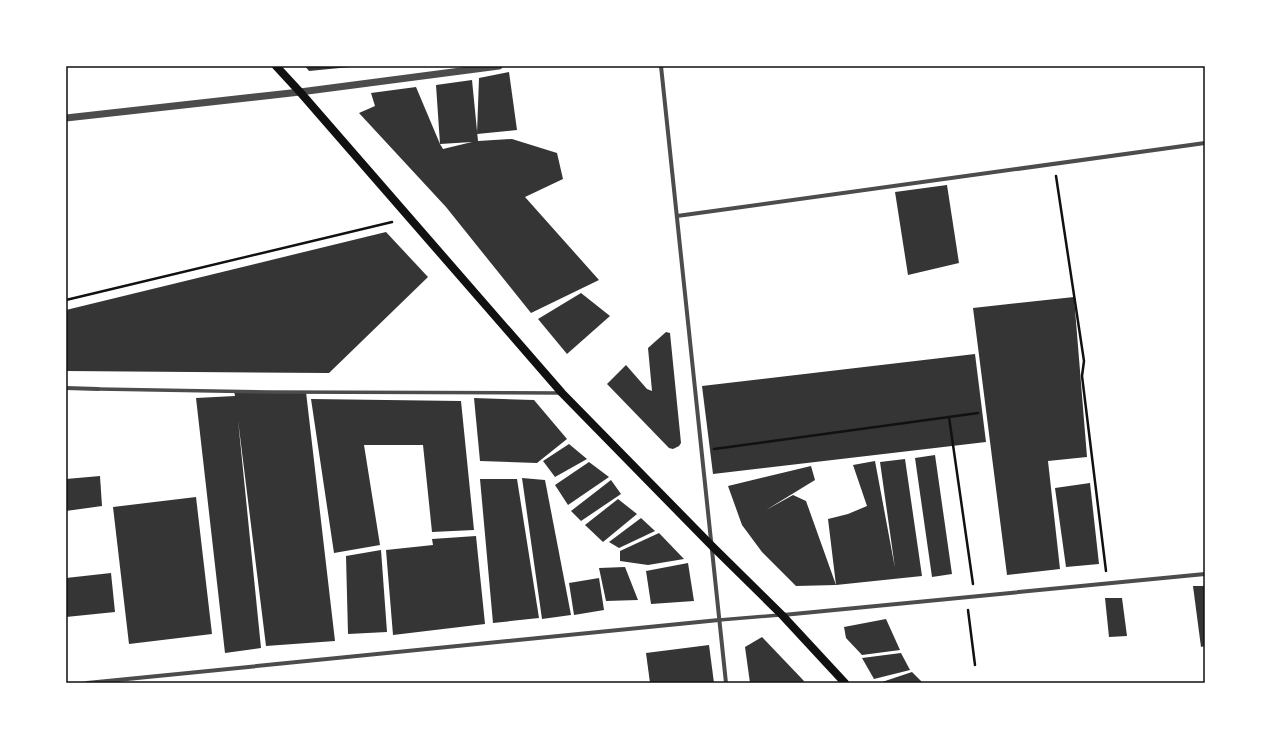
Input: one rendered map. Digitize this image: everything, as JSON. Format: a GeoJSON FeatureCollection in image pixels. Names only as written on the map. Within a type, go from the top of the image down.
{"type":"FeatureCollection","features":[{"type":"Feature","properties":{"kind":"main road"},"geometry":{"type":"LineString","coordinates":[[276,66],[562,393],[782,615],[845,683]]}},
{"type":"Feature","properties":{"kind":"street"},"geometry":{"type":"LineString","coordinates":[[66,118],[300,92],[499,66]]}},
{"type":"Feature","properties":{"kind":"street"},"geometry":{"type":"LineString","coordinates":[[661,66],[726,683]]}},
{"type":"Feature","properties":{"kind":"street"},"geometry":{"type":"LineString","coordinates":[[677,216],[1205,143]]}},
{"type":"Feature","properties":{"kind":"street"},"geometry":{"type":"LineString","coordinates":[[66,388],[269,392],[562,393]]}},
{"type":"Feature","properties":{"kind":"street"},"geometry":{"type":"LineString","coordinates":[[87,683],[719,620],[1205,574]]}},
{"type":"Feature","properties":{"kind":"path"},"geometry":{"type":"LineString","coordinates":[[1054,164],[1084,361],[1082,376],[1107,583]]}},
{"type":"Feature","properties":{"kind":"path"},"geometry":{"type":"LineString","coordinates":[[66,300],[410,218]]}},
{"type":"Feature","properties":{"kind":"path"},"geometry":{"type":"LineString","coordinates":[[701,450],[978,413]]}},
{"type":"Feature","properties":{"kind":"path"},"geometry":{"type":"LineString","coordinates":[[949,417],[975,596]]}},
{"type":"Feature","properties":{"kind":"path"},"geometry":{"type":"LineString","coordinates":[[966,597],[975,665]]}},
{"type":"Feature","properties":{"kind":"building"},"geometry":{"type":"Polygon","coordinates":[[[305,66],[350,66],[350,67],[309,71],[305,66]]]}},
{"type":"Feature","properties":{"kind":"building"},"geometry":{"type":"Polygon","coordinates":[[[509,72],[517,130],[477,134],[479,78],[509,72]]]}},
{"type":"Feature","properties":{"kind":"building"},"geometry":{"type":"Polygon","coordinates":[[[472,80],[478,141],[512,139],[557,153],[563,179],[525,197],[599,280],[531,313],[446,207],[359,113],[375,106],[371,93],[416,87],[440,144],[436,85],[472,80]],[[472,142],[440,144],[443,149],[472,142]]]}},
{"type":"Feature","properties":{"kind":"building"},"geometry":{"type":"Polygon","coordinates":[[[947,185],[959,263],[908,275],[895,192],[947,185]]]}},
{"type":"Feature","properties":{"kind":"building"},"geometry":{"type":"Polygon","coordinates":[[[386,232],[428,277],[329,373],[66,371],[66,310],[386,232]]]}},
{"type":"Feature","properties":{"kind":"building"},"geometry":{"type":"Polygon","coordinates":[[[581,293],[610,316],[567,354],[538,319],[581,293]]]}},
{"type":"Feature","properties":{"kind":"building"},"geometry":{"type":"Polygon","coordinates":[[[1074,297],[1087,457],[1048,461],[1060,569],[1007,575],[973,308],[1074,297]]]}},
{"type":"Feature","properties":{"kind":"building"},"geometry":{"type":"Polygon","coordinates":[[[666,332],[670,333],[681,443],[673,449],[669,448],[607,384],[626,365],[647,389],[652,391],[648,348],[666,332]]]}},
{"type":"Feature","properties":{"kind":"building"},"geometry":{"type":"Polygon","coordinates":[[[975,354],[986,442],[713,474],[702,386],[975,354]]]}},
{"type":"Feature","properties":{"kind":"building"},"geometry":{"type":"Polygon","coordinates":[[[234,391],[306,392],[335,641],[266,646],[238,420],[261,648],[225,653],[196,398],[235,396],[234,391]]]}},
{"type":"Feature","properties":{"kind":"building"},"geometry":{"type":"Polygon","coordinates":[[[474,398],[534,400],[567,439],[537,463],[480,461],[474,398]]]}},
{"type":"Feature","properties":{"kind":"building"},"geometry":{"type":"Polygon","coordinates":[[[311,399],[461,401],[474,530],[432,532],[423,445],[364,445],[380,545],[334,553],[311,399]]]}},
{"type":"Feature","properties":{"kind":"building"},"geometry":{"type":"Polygon","coordinates":[[[569,444],[587,459],[555,477],[543,461],[569,444]]]}},
{"type":"Feature","properties":{"kind":"building"},"geometry":{"type":"Polygon","coordinates":[[[935,455],[952,574],[932,577],[915,458],[935,455]]]}},
{"type":"Feature","properties":{"kind":"building"},"geometry":{"type":"Polygon","coordinates":[[[905,459],[922,576],[836,585],[828,519],[848,514],[867,506],[853,465],[875,461],[895,568],[880,462],[905,459]]]}},
{"type":"Feature","properties":{"kind":"building"},"geometry":{"type":"Polygon","coordinates":[[[589,462],[609,477],[568,505],[555,485],[589,462]]]}},
{"type":"Feature","properties":{"kind":"building"},"geometry":{"type":"Polygon","coordinates":[[[811,466],[815,480],[766,510],[793,495],[806,501],[836,585],[796,586],[762,552],[742,525],[728,486],[811,466]]]}},
{"type":"Feature","properties":{"kind":"building"},"geometry":{"type":"Polygon","coordinates":[[[100,476],[102,506],[66,511],[66,479],[100,476]]]}},
{"type":"Feature","properties":{"kind":"building"},"geometry":{"type":"Polygon","coordinates":[[[522,478],[545,480],[571,615],[542,619],[522,478]]]}},
{"type":"Feature","properties":{"kind":"building"},"geometry":{"type":"Polygon","coordinates":[[[480,479],[517,479],[539,618],[493,623],[480,479]]]}},
{"type":"Feature","properties":{"kind":"building"},"geometry":{"type":"Polygon","coordinates":[[[611,480],[621,494],[581,521],[571,511],[611,480]]]}},
{"type":"Feature","properties":{"kind":"building"},"geometry":{"type":"Polygon","coordinates":[[[1090,483],[1099,564],[1066,567],[1055,488],[1090,483]]]}},
{"type":"Feature","properties":{"kind":"building"},"geometry":{"type":"Polygon","coordinates":[[[196,497],[212,634],[129,644],[113,507],[196,497]]]}},
{"type":"Feature","properties":{"kind":"building"},"geometry":{"type":"Polygon","coordinates":[[[618,499],[637,514],[603,542],[585,525],[618,499]]]}},
{"type":"Feature","properties":{"kind":"building"},"geometry":{"type":"Polygon","coordinates":[[[641,518],[655,531],[619,548],[609,542],[641,518]]]}},
{"type":"Feature","properties":{"kind":"building"},"geometry":{"type":"Polygon","coordinates":[[[659,533],[684,559],[648,565],[620,561],[620,551],[659,533]]]}},
{"type":"Feature","properties":{"kind":"building"},"geometry":{"type":"Polygon","coordinates":[[[476,536],[485,624],[393,635],[386,550],[433,545],[432,539],[476,536]]]}},
{"type":"Feature","properties":{"kind":"building"},"geometry":{"type":"Polygon","coordinates":[[[381,550],[387,632],[348,634],[346,556],[381,550]]]}},
{"type":"Feature","properties":{"kind":"building"},"geometry":{"type":"Polygon","coordinates":[[[688,563],[694,601],[651,604],[646,571],[688,563]]]}},
{"type":"Feature","properties":{"kind":"building"},"geometry":{"type":"Polygon","coordinates":[[[625,567],[638,600],[606,601],[599,568],[625,567]]]}},
{"type":"Feature","properties":{"kind":"building"},"geometry":{"type":"Polygon","coordinates":[[[111,573],[115,612],[66,617],[66,578],[111,573]]]}},
{"type":"Feature","properties":{"kind":"building"},"geometry":{"type":"Polygon","coordinates":[[[599,578],[604,610],[574,615],[569,583],[599,578]]]}},
{"type":"Feature","properties":{"kind":"building"},"geometry":{"type":"Polygon","coordinates":[[[1193,586],[1205,586],[1205,646],[1201,647],[1193,586]]]}},
{"type":"Feature","properties":{"kind":"building"},"geometry":{"type":"Polygon","coordinates":[[[1105,598],[1122,598],[1127,636],[1109,637],[1105,598]]]}},
{"type":"Feature","properties":{"kind":"building"},"geometry":{"type":"Polygon","coordinates":[[[886,619],[900,650],[862,655],[846,638],[844,627],[886,619]]]}},
{"type":"Feature","properties":{"kind":"building"},"geometry":{"type":"Polygon","coordinates":[[[762,637],[804,681],[802,683],[750,683],[745,647],[762,637]]]}},
{"type":"Feature","properties":{"kind":"building"},"geometry":{"type":"Polygon","coordinates":[[[709,645],[714,683],[650,683],[646,653],[709,645]]]}},
{"type":"Feature","properties":{"kind":"building"},"geometry":{"type":"Polygon","coordinates":[[[901,653],[910,670],[874,679],[862,658],[901,653]]]}},
{"type":"Feature","properties":{"kind":"building"},"geometry":{"type":"Polygon","coordinates":[[[912,672],[923,683],[879,683],[912,672]]]}}]}
